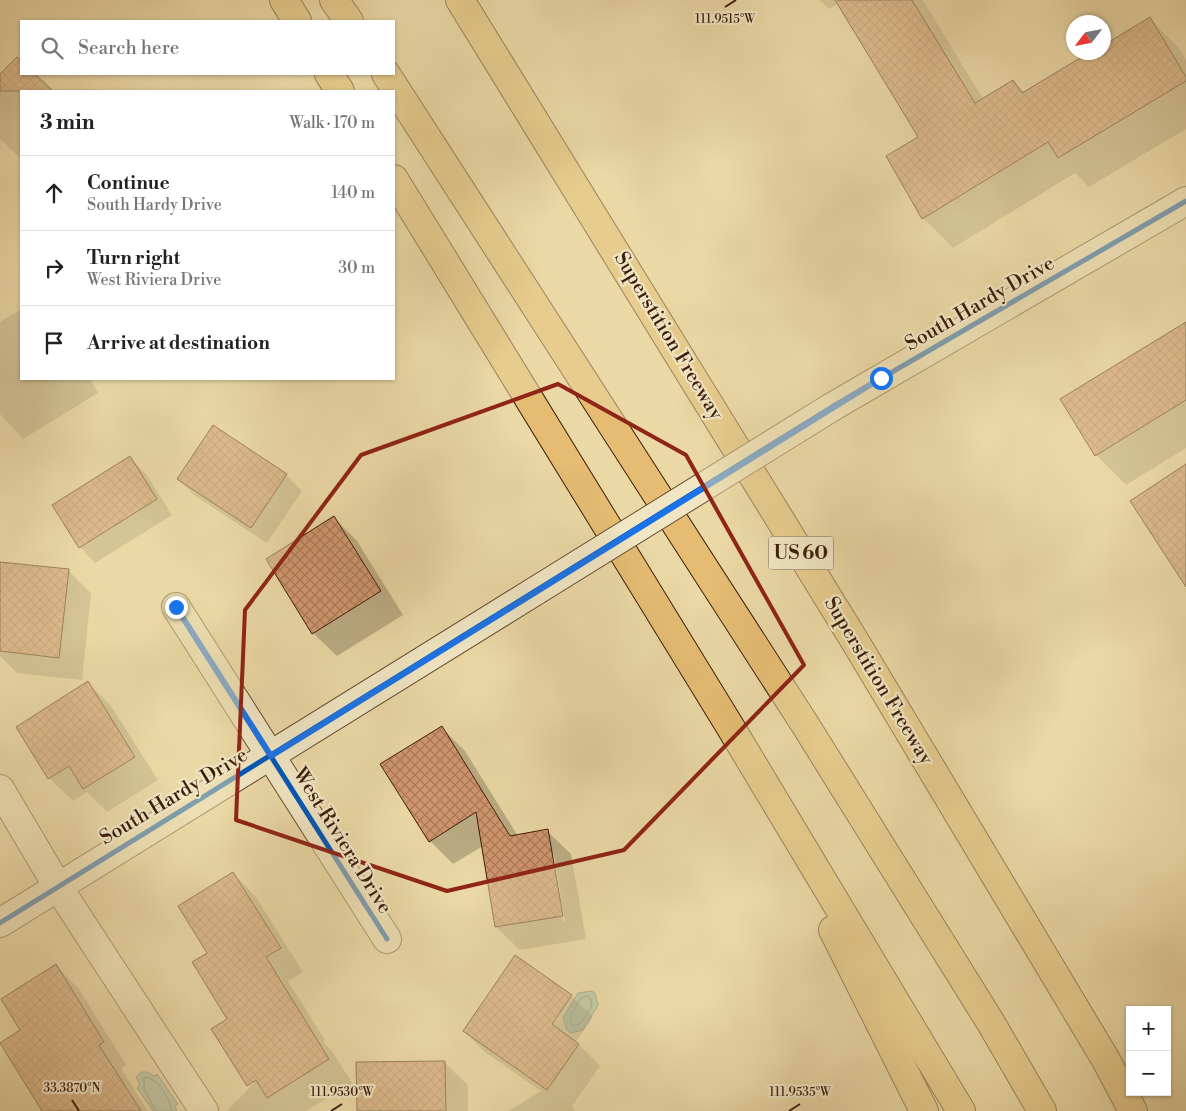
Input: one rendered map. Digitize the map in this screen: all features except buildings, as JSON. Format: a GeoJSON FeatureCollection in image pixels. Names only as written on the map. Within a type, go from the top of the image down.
{"type":"FeatureCollection","features":[{"type":"Feature","properties":{"kind":"highway"},"geometry":{"type":"LineString","coordinates":[[284,0],[296,20]]}},
{"type":"Feature","properties":{"kind":"highway"},"geometry":{"type":"LineString","coordinates":[[334,0],[348,20]]}},
{"type":"Feature","properties":{"kind":"highway","name":"Superstition Freeway"},"geometry":{"type":"LineString","coordinates":[[460,0],[853,638],[1106,1060],[1134,1111]]}},
{"type":"Feature","properties":{"kind":"highway"},"geometry":{"type":"LineString","coordinates":[[330,75],[339,90]]}},
{"type":"Feature","properties":{"kind":"highway"},"geometry":{"type":"LineString","coordinates":[[387,75],[806,726],[991,1023],[1042,1111]]}},
{"type":"Feature","properties":{"kind":"highway"},"geometry":{"type":"LineString","coordinates":[[395,181],[731,728],[961,1111]]}},
{"type":"Feature","properties":{"kind":"highway"},"geometry":{"type":"LineString","coordinates":[[731,728],[924,1111]]}},
{"type":"Feature","properties":{"kind":"street","name":"South Hardy Drive"},"geometry":{"type":"LineString","coordinates":[[0,923],[832,407],[1186,201]]}},
{"type":"Feature","properties":{"kind":"street","name":"West Riviera Drive"},"geometry":{"type":"LineString","coordinates":[[176,607],[387,939]]}},
{"type":"Feature","properties":{"kind":"street"},"geometry":{"type":"LineString","coordinates":[[0,789],[58,886],[204,1111]]}},
{"type":"Feature","properties":{"kind":"highlighted area"},"geometry":{"type":"Polygon","coordinates":[[[558,384],[686,455],[804,665],[624,850],[447,891],[236,820],[245,610],[361,455],[558,384]]]}},
{"type":"Feature","properties":{"kind":"water"},"geometry":{"type":"Polygon","coordinates":[[[591,991],[595,993],[598,1005],[583,1030],[571,1033],[567,1030],[563,1018],[578,993],[591,991]]]}},
{"type":"Feature","properties":{"kind":"water"},"geometry":{"type":"Polygon","coordinates":[[[141,1072],[147,1072],[154,1076],[157,1074],[178,1104],[175,1106],[177,1111],[153,1111],[137,1088],[140,1085],[136,1077],[141,1072]]]}},
{"type":"Feature","properties":{"kind":"cycle path"},"geometry":{"type":"LineString","coordinates":[[0,923],[832,407],[1186,201]]}},
{"type":"Feature","properties":{"kind":"cycle path"},"geometry":{"type":"LineString","coordinates":[[176,607],[387,939]]}},
{"type":"Feature","properties":{"kind":"route"},"geometry":{"type":"LineString","coordinates":[[176,607],[271,756],[881,378]]}}]}
